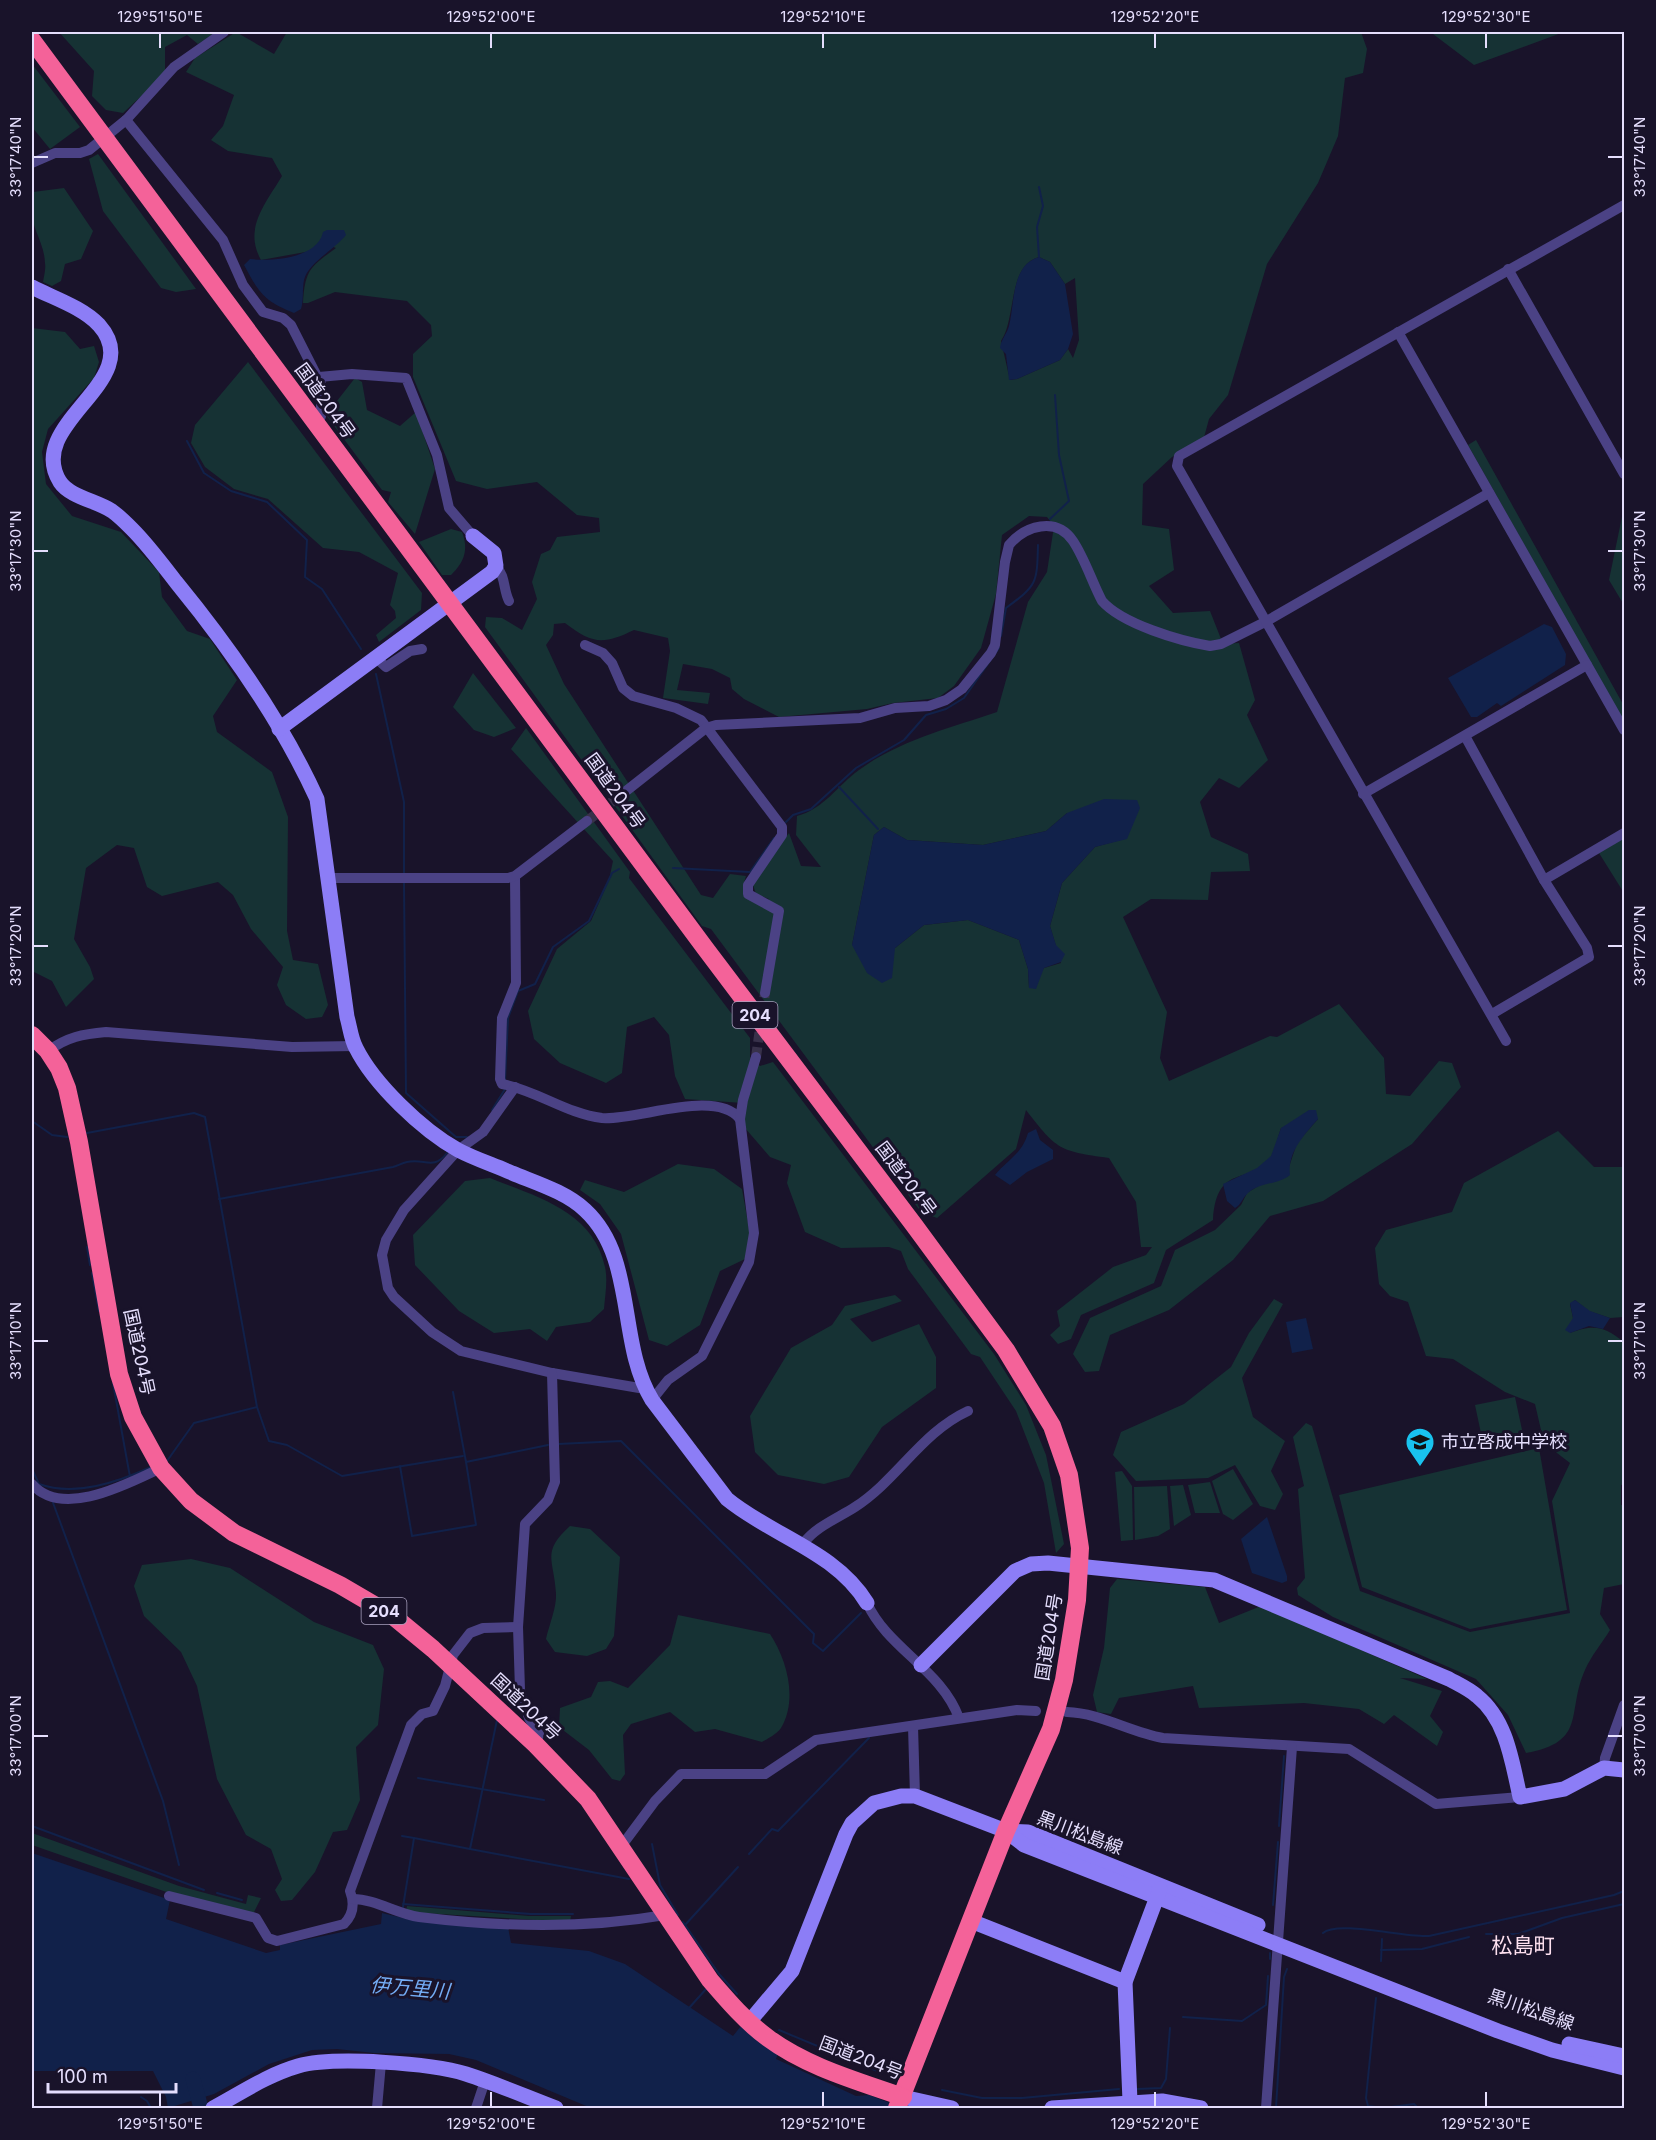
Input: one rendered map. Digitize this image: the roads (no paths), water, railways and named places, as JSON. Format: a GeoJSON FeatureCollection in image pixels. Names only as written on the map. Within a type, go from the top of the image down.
{"type":"FeatureCollection","features":[{"type":"Feature","properties":{"kind":"highway","name":"国道204号"},"geometry":{"type":"LineString","coordinates":[[32,40],[317,426],[914,1225],[1023,1375],[1052,1426],[1069,1475],[1078,1525],[1080,1568],[1070,1654],[1059,1703],[1006,1831],[900,2103],[792,2053],[769,2039],[749,2022],[710,1980],[588,1799],[537,1745],[413,1631],[370,1602],[234,1533],[190,1501],[161,1468],[132,1418],[119,1374],[73,1109],[59,1068],[32,1035]]}},
{"type":"Feature","properties":{"kind":"street"},"geometry":{"type":"LineString","coordinates":[[32,163],[55,153],[80,153],[89,150],[126,120],[174,67],[224,32]]}},
{"type":"Feature","properties":{"kind":"street"},"geometry":{"type":"LineString","coordinates":[[126,120],[223,240],[243,285],[263,312],[283,318],[291,325],[314,374],[319,377],[352,374],[406,378],[437,455],[449,508],[473,536],[494,553],[496,566],[503,574],[508,602]]}},
{"type":"Feature","properties":{"kind":"street"},"geometry":{"type":"LineString","coordinates":[[1506,1041],[1177,466],[1179,456],[1508,269],[1623,209]]}},
{"type":"Feature","properties":{"kind":"street"},"geometry":{"type":"LineString","coordinates":[[1508,269],[1624,474]]}},
{"type":"Feature","properties":{"kind":"street"},"geometry":{"type":"LineString","coordinates":[[32,287],[84,314],[100,326],[109,346],[109,364],[103,381],[63,426],[56,445],[55,464],[61,482],[70,490],[111,511],[134,530],[234,655],[279,729],[317,799],[347,1017],[355,1046],[386,1090],[411,1114],[458,1150],[554,1191],[583,1207],[598,1223],[616,1265],[634,1353],[648,1395],[727,1499],[741,1510],[803,1544],[858,1589],[879,1624],[940,1683],[953,1701],[959,1718]]}},
{"type":"Feature","properties":{"kind":"street"},"geometry":{"type":"LineString","coordinates":[[1398,332],[1624,730]]}},
{"type":"Feature","properties":{"kind":"street"},"geometry":{"type":"LineString","coordinates":[[317,426],[321,416],[319,377]]}},
{"type":"Feature","properties":{"kind":"street"},"geometry":{"type":"LineString","coordinates":[[621,795],[706,728],[716,725],[860,718],[895,708],[929,705],[946,700],[962,689],[991,654],[1010,545],[1020,532],[1032,526],[1060,530],[1072,540],[1102,601],[1109,609],[1127,620],[1210,646],[1221,644],[1265,622],[1489,493]]}},
{"type":"Feature","properties":{"kind":"street"},"geometry":{"type":"LineString","coordinates":[[279,729],[496,566]]}},
{"type":"Feature","properties":{"kind":"street"},"geometry":{"type":"LineString","coordinates":[[585,645],[603,654],[612,663],[623,688],[633,696],[676,708],[701,720],[782,827],[782,835],[748,885],[748,894],[779,911],[765,993]]}},
{"type":"Feature","properties":{"kind":"street"},"geometry":{"type":"LineString","coordinates":[[375,657],[386,667],[410,651],[422,649]]}},
{"type":"Feature","properties":{"kind":"street"},"geometry":{"type":"LineString","coordinates":[[1363,794],[1587,665]]}},
{"type":"Feature","properties":{"kind":"street"},"geometry":{"type":"LineString","coordinates":[[1465,736],[1544,880],[1587,948],[1589,957],[1492,1014]]}},
{"type":"Feature","properties":{"kind":"street"},"geometry":{"type":"LineString","coordinates":[[329,878],[515,876],[587,820]]}},
{"type":"Feature","properties":{"kind":"street"},"geometry":{"type":"LineString","coordinates":[[1544,880],[1624,833]]}},
{"type":"Feature","properties":{"kind":"street"},"geometry":{"type":"LineString","coordinates":[[515,876],[516,983],[502,1018],[500,1079],[508,1085],[603,1118],[680,1108],[712,1107],[735,1112],[740,1119]]}},
{"type":"Feature","properties":{"kind":"street"},"geometry":{"type":"LineString","coordinates":[[48,1052],[61,1042],[80,1034],[106,1032],[292,1047],[355,1046]]}},
{"type":"Feature","properties":{"kind":"street"},"geometry":{"type":"LineString","coordinates":[[508,1085],[483,1132],[458,1150],[445,1167],[410,1202],[386,1240],[382,1255],[388,1288],[394,1297],[432,1332],[461,1351],[648,1395],[702,1356],[749,1262],[753,1233],[740,1119],[742,1100],[756,1057]]}},
{"type":"Feature","properties":{"kind":"street"},"geometry":{"type":"LineString","coordinates":[[537,1745],[539,1734],[529,1718],[520,1690],[518,1627],[525,1524],[548,1500],[555,1482],[552,1373]]}},
{"type":"Feature","properties":{"kind":"street"},"geometry":{"type":"LineString","coordinates":[[803,1544],[808,1536],[858,1505],[878,1488],[915,1449],[968,1411]]}},
{"type":"Feature","properties":{"kind":"street"},"geometry":{"type":"LineString","coordinates":[[34,1487],[59,1497],[88,1497],[108,1492],[161,1468]]}},
{"type":"Feature","properties":{"kind":"street"},"geometry":{"type":"LineString","coordinates":[[921,1665],[1023,1566],[1048,1563],[1214,1580],[1449,1679],[1478,1696],[1499,1722],[1508,1746],[1520,1797]]}},
{"type":"Feature","properties":{"kind":"street"},"geometry":{"type":"LineString","coordinates":[[169,1896],[256,1918],[268,1938],[277,1941],[344,1924],[349,1919],[353,1899],[350,1891],[411,1725],[422,1714],[433,1711],[445,1686],[453,1655],[470,1633],[483,1628],[518,1627]]}},
{"type":"Feature","properties":{"kind":"street"},"geometry":{"type":"LineString","coordinates":[[1604,1768],[1605,1758],[1624,1704]]}},
{"type":"Feature","properties":{"kind":"street"},"geometry":{"type":"LineString","coordinates":[[620,1848],[655,1801],[681,1774],[765,1774],[816,1740],[1017,1710],[1036,1711]]}},
{"type":"Feature","properties":{"kind":"street"},"geometry":{"type":"LineString","coordinates":[[1067,1712],[1087,1713],[1138,1734],[1163,1738],[1292,1747],[1317,1745],[1349,1749],[1436,1804],[1520,1797],[1564,1789],[1604,1768],[1624,1770]]}},
{"type":"Feature","properties":{"kind":"street"},"geometry":{"type":"LineString","coordinates":[[749,2022],[792,1971],[852,1823],[868,1808],[884,1799],[915,1796],[913,1726]]}},
{"type":"Feature","properties":{"kind":"street"},"geometry":{"type":"LineString","coordinates":[[1266,2109],[1292,1747]]}},
{"type":"Feature","properties":{"kind":"street","name":"黒川松島線"},"geometry":{"type":"LineString","coordinates":[[915,1796],[1006,1831],[1028,1832],[1159,1891],[1498,2031],[1552,2050],[1624,2068]]}},
{"type":"Feature","properties":{"kind":"street"},"geometry":{"type":"LineString","coordinates":[[1130,2102],[1125,1982],[1159,1891]]}},
{"type":"Feature","properties":{"kind":"street"},"geometry":{"type":"LineString","coordinates":[[353,1899],[420,1917],[526,1924],[593,1925],[665,1915]]}},
{"type":"Feature","properties":{"kind":"street"},"geometry":{"type":"LineString","coordinates":[[971,1921],[1125,1982]]}},
{"type":"Feature","properties":{"kind":"street","name":"黒川松島線"},"geometry":{"type":"LineString","coordinates":[[1278,1939],[1508,2025],[1564,2043],[1624,2056]]}},
{"type":"Feature","properties":{"kind":"street"},"geometry":{"type":"LineString","coordinates":[[213,2108],[268,2077],[297,2066],[336,2061],[441,2068],[485,2081],[556,2109]]}},
{"type":"Feature","properties":{"kind":"street"},"geometry":{"type":"LineString","coordinates":[[377,2109],[381,2064]]}},
{"type":"Feature","properties":{"kind":"street"},"geometry":{"type":"LineString","coordinates":[[476,2109],[485,2081]]}},
{"type":"Feature","properties":{"kind":"street"},"geometry":{"type":"LineString","coordinates":[[1052,2109],[1162,2101],[1201,2109]]}},
{"type":"Feature","properties":{"kind":"street"},"geometry":{"type":"LineString","coordinates":[[900,2103],[952,2109]]}},
{"type":"Feature","properties":{"kind":"water"},"geometry":{"type":"Polygon","coordinates":[[[344,230],[346,235],[306,274],[301,309],[294,313],[263,295],[244,265],[250,259],[281,259],[304,253],[313,248],[323,232],[344,230]]]}},
{"type":"Feature","properties":{"kind":"water"},"geometry":{"type":"Polygon","coordinates":[[[1039,257],[1050,262],[1065,284],[1073,334],[1068,349],[1060,360],[1017,379],[1009,380],[1006,354],[1000,348],[1009,326],[1019,276],[1030,261],[1039,257]]]}},
{"type":"Feature","properties":{"kind":"water"},"geometry":{"type":"Polygon","coordinates":[[[1544,624],[1552,627],[1566,654],[1565,665],[1501,706],[1497,703],[1477,717],[1471,717],[1448,678],[1544,624]]]}},
{"type":"Feature","properties":{"kind":"water"},"geometry":{"type":"Polygon","coordinates":[[[1104,799],[1137,800],[1140,808],[1127,839],[1095,847],[1062,883],[1050,926],[1056,945],[1065,954],[1061,962],[1044,968],[1036,989],[1029,988],[1028,969],[1019,940],[968,920],[924,925],[895,948],[892,978],[882,983],[867,973],[852,945],[874,835],[884,827],[907,840],[983,845],[1046,831],[1067,813],[1104,799]]]}},
{"type":"Feature","properties":{"kind":"water"},"geometry":{"type":"Polygon","coordinates":[[[1309,1110],[1316,1110],[1318,1119],[1294,1152],[1290,1175],[1253,1189],[1235,1208],[1227,1201],[1223,1184],[1257,1168],[1271,1156],[1281,1128],[1309,1110]]]}},
{"type":"Feature","properties":{"kind":"water"},"geometry":{"type":"Polygon","coordinates":[[[1036,1129],[1040,1140],[1053,1150],[1053,1159],[1027,1172],[1010,1185],[995,1175],[1022,1146],[1028,1133],[1036,1129]]]}},
{"type":"Feature","properties":{"kind":"water"},"geometry":{"type":"Polygon","coordinates":[[[1575,1300],[1590,1311],[1610,1318],[1603,1329],[1589,1326],[1570,1333],[1565,1330],[1573,1318],[1570,1303],[1575,1300]]]}},
{"type":"Feature","properties":{"kind":"water"},"geometry":{"type":"Polygon","coordinates":[[[1306,1318],[1313,1349],[1292,1353],[1286,1322],[1306,1318]]]}},
{"type":"Feature","properties":{"kind":"water"},"geometry":{"type":"Polygon","coordinates":[[[1267,1517],[1287,1576],[1287,1581],[1282,1583],[1252,1573],[1241,1539],[1267,1517]]]}},
{"type":"Feature","properties":{"kind":"water","name":"伊万里川"},"geometry":{"type":"Polygon","coordinates":[[[32,1853],[170,1900],[166,1919],[266,1953],[280,1950],[280,1945],[381,1924],[382,1913],[416,1921],[508,1927],[511,1943],[589,1951],[625,1964],[733,2036],[741,2026],[778,2053],[776,2059],[856,2096],[869,2095],[903,2108],[591,2108],[476,2060],[449,2054],[374,2053],[337,2049],[312,2050],[269,2064],[214,2094],[168,2108],[166,2097],[153,2071],[32,2071],[32,1853]]]}},
{"type":"Feature","properties":{"kind":"waterway"},"geometry":{"type":"LineString","coordinates":[[1039,187],[1043,206],[1037,227],[1039,257]]}},
{"type":"Feature","properties":{"kind":"waterway"},"geometry":{"type":"LineString","coordinates":[[1050,519],[1069,501],[1059,455],[1055,395]]}},
{"type":"Feature","properties":{"kind":"waterway"},"geometry":{"type":"LineString","coordinates":[[187,441],[204,473],[231,491],[267,502],[307,540],[305,577],[322,589],[361,649]]}},
{"type":"Feature","properties":{"kind":"waterway"},"geometry":{"type":"LineString","coordinates":[[1001,636],[1006,608],[1024,594],[1036,576],[1038,545]]}},
{"type":"Feature","properties":{"kind":"waterway"},"geometry":{"type":"LineString","coordinates":[[786,822],[793,815],[811,809],[856,768],[904,740],[926,715],[946,709],[964,698],[999,648]]}},
{"type":"Feature","properties":{"kind":"waterway"},"geometry":{"type":"LineString","coordinates":[[376,674],[404,802],[404,873]]}},
{"type":"Feature","properties":{"kind":"waterway"},"geometry":{"type":"LineString","coordinates":[[839,787],[878,829]]}},
{"type":"Feature","properties":{"kind":"waterway"},"geometry":{"type":"LineString","coordinates":[[673,868],[750,872],[774,838]]}},
{"type":"Feature","properties":{"kind":"waterway"},"geometry":{"type":"LineString","coordinates":[[505,1080],[508,1018],[518,991],[535,984],[553,947],[589,921],[612,873],[619,869]]}},
{"type":"Feature","properties":{"kind":"waterway"},"geometry":{"type":"LineString","coordinates":[[404,883],[406,1093],[456,1137],[467,1137]]}},
{"type":"Feature","properties":{"kind":"waterway"},"geometry":{"type":"LineString","coordinates":[[492,1110],[505,1089]]}},
{"type":"Feature","properties":{"kind":"waterway"},"geometry":{"type":"LineString","coordinates":[[87,1133],[194,1113],[205,1117],[257,1407],[269,1441],[287,1445],[342,1476],[463,1456]]}},
{"type":"Feature","properties":{"kind":"waterway"},"geometry":{"type":"LineString","coordinates":[[32,1121],[52,1135],[67,1137]]}},
{"type":"Feature","properties":{"kind":"waterway"},"geometry":{"type":"LineString","coordinates":[[219,1199],[393,1167],[407,1162],[433,1163],[447,1153]]}},
{"type":"Feature","properties":{"kind":"waterway"},"geometry":{"type":"LineString","coordinates":[[87,1247],[90,1265]]}},
{"type":"Feature","properties":{"kind":"waterway"},"geometry":{"type":"LineString","coordinates":[[92,1273],[99,1311]]}},
{"type":"Feature","properties":{"kind":"waterway"},"geometry":{"type":"LineString","coordinates":[[113,1383],[130,1477]]}},
{"type":"Feature","properties":{"kind":"waterway"},"geometry":{"type":"LineString","coordinates":[[453,1392],[466,1462],[548,1445]]}},
{"type":"Feature","properties":{"kind":"waterway"},"geometry":{"type":"LineString","coordinates":[[167,1461],[194,1423],[257,1407]]}},
{"type":"Feature","properties":{"kind":"waterway"},"geometry":{"type":"LineString","coordinates":[[558,1444],[621,1441],[814,1634],[813,1643],[823,1651],[861,1613]]}},
{"type":"Feature","properties":{"kind":"waterway"},"geometry":{"type":"LineString","coordinates":[[400,1466],[412,1536],[476,1525],[466,1462]]}},
{"type":"Feature","properties":{"kind":"waterway"},"geometry":{"type":"LineString","coordinates":[[32,1469],[39,1484],[67,1489],[96,1486],[125,1478],[151,1467]]}},
{"type":"Feature","properties":{"kind":"waterway"},"geometry":{"type":"LineString","coordinates":[[52,1500],[163,1801],[179,1865]]}},
{"type":"Feature","properties":{"kind":"waterway"},"geometry":{"type":"LineString","coordinates":[[403,1907],[414,1838],[470,1849],[497,1720]]}},
{"type":"Feature","properties":{"kind":"waterway"},"geometry":{"type":"LineString","coordinates":[[749,1854],[772,1829],[778,1831],[869,1738]]}},
{"type":"Feature","properties":{"kind":"waterway"},"geometry":{"type":"LineString","coordinates":[[1279,1826],[1284,1756]]}},
{"type":"Feature","properties":{"kind":"waterway"},"geometry":{"type":"LineString","coordinates":[[418,1778],[544,1800]]}},
{"type":"Feature","properties":{"kind":"waterway"},"geometry":{"type":"LineString","coordinates":[[32,1826],[204,1890]]}},
{"type":"Feature","properties":{"kind":"waterway"},"geometry":{"type":"LineString","coordinates":[[402,1836],[414,1838]]}},
{"type":"Feature","properties":{"kind":"waterway"},"geometry":{"type":"LineString","coordinates":[[1273,1905],[1278,1842]]}},
{"type":"Feature","properties":{"kind":"waterway"},"geometry":{"type":"LineString","coordinates":[[652,1844],[660,1885],[678,1915]]}},
{"type":"Feature","properties":{"kind":"waterway"},"geometry":{"type":"LineString","coordinates":[[470,1849],[629,1879]]}},
{"type":"Feature","properties":{"kind":"waterway"},"geometry":{"type":"LineString","coordinates":[[685,1925],[738,1867]]}},
{"type":"Feature","properties":{"kind":"waterway"},"geometry":{"type":"LineString","coordinates":[[1323,1933],[1331,1929],[1343,1928],[1429,1936],[1624,1891]]}},
{"type":"Feature","properties":{"kind":"waterway"},"geometry":{"type":"LineString","coordinates":[[217,1893],[242,1900]]}},
{"type":"Feature","properties":{"kind":"waterway"},"geometry":{"type":"LineString","coordinates":[[403,1904],[531,1914],[573,1914]]}},
{"type":"Feature","properties":{"kind":"waterway"},"geometry":{"type":"LineString","coordinates":[[1486,1934],[1518,1934],[1562,1918],[1624,1904]]}},
{"type":"Feature","properties":{"kind":"waterway"},"geometry":{"type":"LineString","coordinates":[[683,1922],[719,1974],[737,1994]]}},
{"type":"Feature","properties":{"kind":"waterway"},"geometry":{"type":"LineString","coordinates":[[1381,1950],[1422,1949],[1469,1937]]}},
{"type":"Feature","properties":{"kind":"waterway"},"geometry":{"type":"LineString","coordinates":[[1381,1961],[1382,1939]]}},
{"type":"Feature","properties":{"kind":"waterway"},"geometry":{"type":"LineString","coordinates":[[1270,1953],[1270,1959]]}},
{"type":"Feature","properties":{"kind":"waterway"},"geometry":{"type":"LineString","coordinates":[[1276,2108],[1284,1977],[1287,1969]]}},
{"type":"Feature","properties":{"kind":"waterway"},"geometry":{"type":"LineString","coordinates":[[1183,2017],[1242,2021],[1266,2005],[1268,1976]]}},
{"type":"Feature","properties":{"kind":"waterway"},"geometry":{"type":"LineString","coordinates":[[689,2008],[707,1988]]}},
{"type":"Feature","properties":{"kind":"waterway"},"geometry":{"type":"LineString","coordinates":[[1376,1998],[1366,2098],[1368,2106],[1384,2108],[1414,2104],[1418,2108]]}},
{"type":"Feature","properties":{"kind":"waterway"},"geometry":{"type":"LineString","coordinates":[[1137,2089],[1161,2088],[1166,2079],[1170,2028]]}},
{"type":"Feature","properties":{"kind":"waterway"},"geometry":{"type":"LineString","coordinates":[[779,2030],[882,2073]]}},
{"type":"Feature","properties":{"kind":"waterway"},"geometry":{"type":"LineString","coordinates":[[193,2079],[201,2108]]}},
{"type":"Feature","properties":{"kind":"waterway"},"geometry":{"type":"LineString","coordinates":[[942,2090],[982,2098],[1022,2098],[1119,2089]]}},
{"type":"Feature","properties":{"kind":"waterway"},"geometry":{"type":"LineString","coordinates":[[141,2097],[151,2108]]}},
{"type":"Feature","properties":{"kind":"waterway"},"geometry":{"type":"LineString","coordinates":[[1620,2108],[1624,2104]]}},
{"type":"Feature","properties":{"kind":"tunnel"},"geometry":{"type":"LineString","coordinates":[[587,821],[621,795]]}},
{"type":"Feature","properties":{"kind":"tunnel"},"geometry":{"type":"LineString","coordinates":[[756,1057],[765,993]]}},
{"type":"Feature","properties":{"kind":"place","name":"市立啓成中学校"},"geometry":{"type":"Point","coordinates":[1420,1468]}},
{"type":"Feature","properties":{"kind":"district","name":"松島町"},"geometry":{"type":"Point","coordinates":[1523,1946]}}]}
